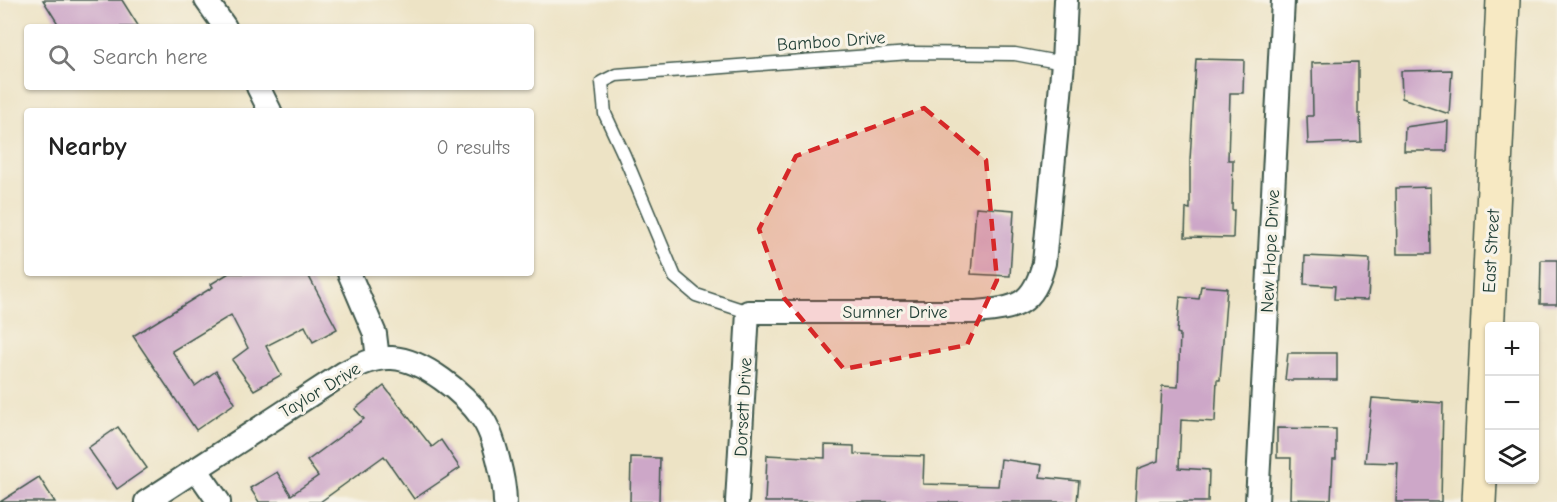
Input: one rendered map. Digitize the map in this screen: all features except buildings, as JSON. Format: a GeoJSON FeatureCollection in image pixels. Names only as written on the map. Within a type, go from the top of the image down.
{"type":"FeatureCollection","features":[{"type":"Feature","properties":{"kind":"main road","name":"East Street"},"geometry":{"type":"LineString","coordinates":[[1479,502],[1503,0]]}},
{"type":"Feature","properties":{"kind":"street"},"geometry":{"type":"LineString","coordinates":[[206,0],[223,24]]}},
{"type":"Feature","properties":{"kind":"street","name":"Sumner Drive"},"geometry":{"type":"LineString","coordinates":[[748,312],[976,312],[1000,310],[1026,301],[1039,283],[1044,263],[1063,63],[1065,0]]}},
{"type":"Feature","properties":{"kind":"street","name":"New Hope Drive"},"geometry":{"type":"LineString","coordinates":[[1257,502],[1283,0]]}},
{"type":"Feature","properties":{"kind":"street"},"geometry":{"type":"LineString","coordinates":[[260,90],[268,108]]}},
{"type":"Feature","properties":{"kind":"street"},"geometry":{"type":"LineString","coordinates":[[350,276],[375,334],[378,358]]}},
{"type":"Feature","properties":{"kind":"street","name":"Dorsett Drive"},"geometry":{"type":"LineString","coordinates":[[737,502],[748,312]]}},
{"type":"Feature","properties":{"kind":"street","name":"Taylor Drive"},"geometry":{"type":"LineString","coordinates":[[146,502],[344,373],[378,358],[393,358],[407,361],[435,374],[460,394],[483,419],[495,446],[505,502]]}},
{"type":"Feature","properties":{"kind":"street"},"geometry":{"type":"LineString","coordinates":[[196,469],[219,502]]}},
{"type":"Feature","properties":{"kind":"lane","name":"Bamboo Drive"},"geometry":{"type":"LineString","coordinates":[[602,82],[616,75],[910,53],[1015,54],[1063,63]]}},
{"type":"Feature","properties":{"kind":"lane","name":"Sumner Drive"},"geometry":{"type":"LineString","coordinates":[[602,82],[605,114],[675,278],[696,295],[748,312]]}},
{"type":"Feature","properties":{"kind":"highlighted area"},"geometry":{"type":"Polygon","coordinates":[[[924,108],[986,160],[997,280],[967,345],[844,369],[784,298],[759,229],[796,156],[924,108]]]}}]}
